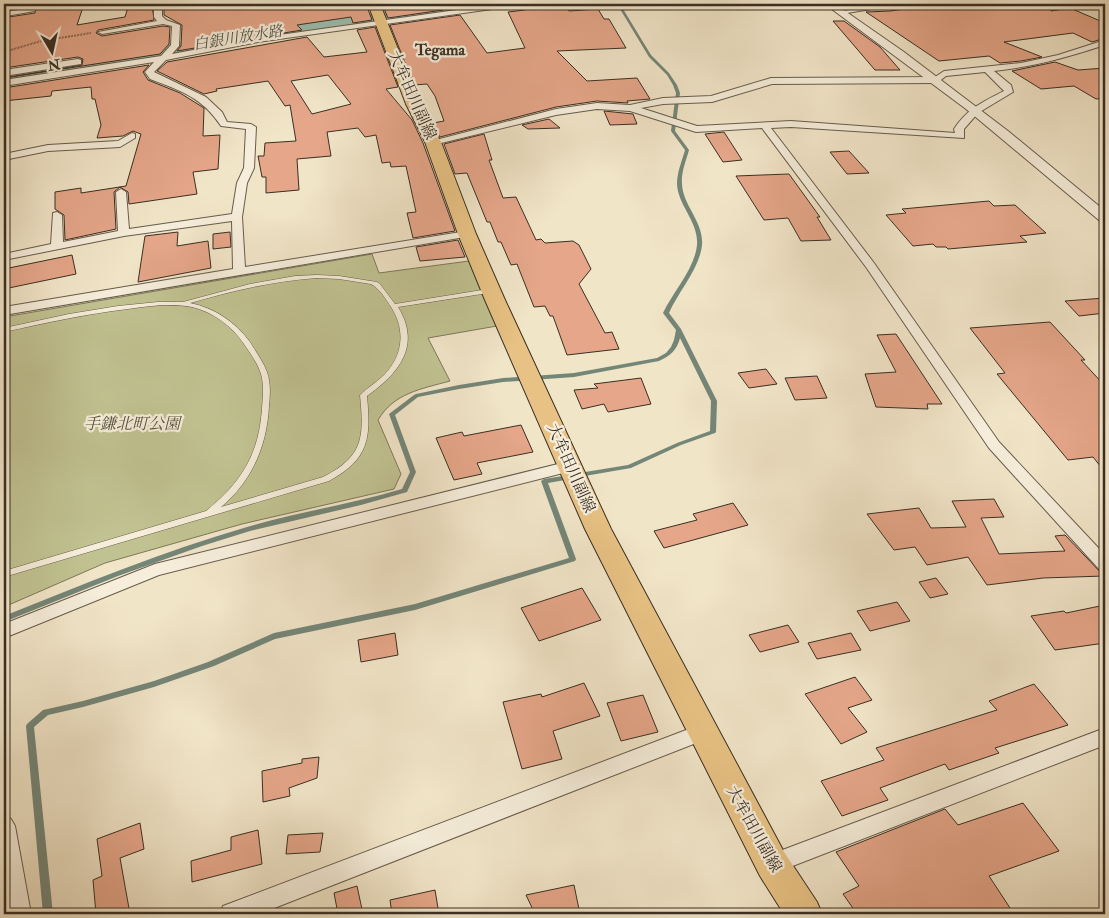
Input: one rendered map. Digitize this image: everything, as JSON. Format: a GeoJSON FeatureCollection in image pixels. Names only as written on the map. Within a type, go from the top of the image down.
{"type":"FeatureCollection","features":[{"type":"Feature","properties":{"kind":"main road","name":"大牟田川副線"},"geometry":{"type":"LineString","coordinates":[[378,15],[413,104],[434,142],[467,234],[598,529],[772,864],[804,914]]}},
{"type":"Feature","properties":{"kind":"street"},"geometry":{"type":"LineString","coordinates":[[6,4],[6,14],[31,11],[32,4]]}},
{"type":"Feature","properties":{"kind":"street"},"geometry":{"type":"LineString","coordinates":[[158,4],[156,9],[158,17],[163,22]]}},
{"type":"Feature","properties":{"kind":"street"},"geometry":{"type":"LineString","coordinates":[[4,83],[162,59],[378,15],[513,4]]}},
{"type":"Feature","properties":{"kind":"street"},"geometry":{"type":"LineString","coordinates":[[828,4],[843,9],[900,52],[941,77],[1105,204]]}},
{"type":"Feature","properties":{"kind":"street"},"geometry":{"type":"LineString","coordinates":[[843,9],[897,4]]}},
{"type":"Feature","properties":{"kind":"street"},"geometry":{"type":"LineString","coordinates":[[102,32],[163,22],[176,25],[179,45]]}},
{"type":"Feature","properties":{"kind":"street"},"geometry":{"type":"LineString","coordinates":[[630,108],[663,101],[712,99],[771,81],[941,77],[1021,66],[1060,58],[1105,42]]}},
{"type":"Feature","properties":{"kind":"street"},"geometry":{"type":"LineString","coordinates":[[179,45],[149,72],[153,77],[199,95],[213,105],[224,124],[251,127],[249,168],[242,183],[237,217],[239,272]]}},
{"type":"Feature","properties":{"kind":"street"},"geometry":{"type":"LineString","coordinates":[[114,57],[179,45]]}},
{"type":"Feature","properties":{"kind":"street"},"geometry":{"type":"LineString","coordinates":[[4,72],[87,61]]}},
{"type":"Feature","properties":{"kind":"street"},"geometry":{"type":"LineString","coordinates":[[434,142],[556,112],[597,106],[630,108],[696,129],[791,124],[961,136],[959,129],[964,118],[980,107],[1009,92],[1008,87],[987,70]]}},
{"type":"Feature","properties":{"kind":"street"},"geometry":{"type":"LineString","coordinates":[[980,107],[1105,218]]}},
{"type":"Feature","properties":{"kind":"street"},"geometry":{"type":"LineString","coordinates":[[764,125],[870,265],[994,445],[1105,565]]}},
{"type":"Feature","properties":{"kind":"street"},"geometry":{"type":"LineString","coordinates":[[4,157],[48,148],[120,144],[132,136]]}},
{"type":"Feature","properties":{"kind":"street"},"geometry":{"type":"LineString","coordinates":[[121,192],[124,233]]}},
{"type":"Feature","properties":{"kind":"street"},"geometry":{"type":"LineString","coordinates":[[57,215],[57,245]]}},
{"type":"Feature","properties":{"kind":"street"},"geometry":{"type":"LineString","coordinates":[[4,257],[124,233],[237,217]]}},
{"type":"Feature","properties":{"kind":"street"},"geometry":{"type":"LineString","coordinates":[[4,311],[467,234]]}},
{"type":"Feature","properties":{"kind":"street"},"geometry":{"type":"LineString","coordinates":[[4,631],[155,570],[570,466]]}},
{"type":"Feature","properties":{"kind":"street"},"geometry":{"type":"LineString","coordinates":[[231,914],[702,732]]}},
{"type":"Feature","properties":{"kind":"street"},"geometry":{"type":"LineString","coordinates":[[772,864],[1105,736]]}},
{"type":"Feature","properties":{"kind":"street"},"geometry":{"type":"LineString","coordinates":[[4,826],[20,914]]}},
{"type":"Feature","properties":{"kind":"lane"},"geometry":{"type":"LineString","coordinates":[[4,330],[93,311],[151,304],[183,304],[250,287],[326,276],[350,277],[376,284],[394,306],[402,320],[404,346],[396,365],[363,395],[364,437],[362,447],[355,459],[342,472],[326,479],[4,574]]}},
{"type":"Feature","properties":{"kind":"lane"},"geometry":{"type":"LineString","coordinates":[[394,306],[482,292]]}},
{"type":"Feature","properties":{"kind":"lane"},"geometry":{"type":"LineString","coordinates":[[183,304],[211,312],[233,326],[244,337],[261,364],[265,379],[266,415],[258,454],[246,478],[227,500],[209,514]]}},
{"type":"Feature","properties":{"kind":"path"},"geometry":{"type":"LineString","coordinates":[[4,52],[41,41],[102,32]]}},
{"type":"Feature","properties":{"kind":"green space","name":"手鎌北町公園"},"geometry":{"type":"Polygon","coordinates":[[[372,254],[379,273],[469,261],[497,326],[428,338],[450,381],[409,393],[392,404],[378,420],[401,474],[394,489],[242,524],[105,563],[4,607],[4,317],[372,254]]]}},
{"type":"Feature","properties":{"kind":"building"},"geometry":{"type":"Polygon","coordinates":[[[37,4],[84,4],[77,25],[125,17],[129,4],[152,4],[154,20],[98,30],[96,33],[102,36],[163,26],[170,27],[169,44],[160,54],[4,78],[82,65],[83,59],[78,57],[4,68],[4,33],[9,32],[9,17],[35,13],[37,4]]]}},
{"type":"Feature","properties":{"kind":"building"},"geometry":{"type":"Polygon","coordinates":[[[164,4],[366,4],[372,20],[353,23],[351,17],[297,25],[302,30],[177,51],[181,46],[182,25],[164,15],[164,4]]]}},
{"type":"Feature","properties":{"kind":"building"},"geometry":{"type":"Polygon","coordinates":[[[382,4],[434,4],[443,10],[388,18],[382,4]]]}},
{"type":"Feature","properties":{"kind":"building"},"geometry":{"type":"Polygon","coordinates":[[[519,4],[555,4],[558,7],[565,6],[569,11],[598,9],[604,19],[609,19],[626,48],[557,51],[587,81],[637,78],[650,99],[627,101],[628,103],[597,101],[556,107],[440,137],[433,123],[444,121],[435,96],[427,84],[414,85],[390,25],[460,15],[487,53],[525,48],[508,12],[525,10],[519,4]]]}},
{"type":"Feature","properties":{"kind":"building"},"geometry":{"type":"Polygon","coordinates":[[[942,4],[1051,4],[1051,11],[1070,8],[1105,23],[1105,38],[1092,42],[1073,33],[1004,42],[1042,57],[1021,61],[1000,63],[989,56],[939,61],[866,12],[890,11],[942,4]]]}},
{"type":"Feature","properties":{"kind":"building"},"geometry":{"type":"Polygon","coordinates":[[[833,21],[844,21],[880,47],[900,70],[875,70],[833,21]]]}},
{"type":"Feature","properties":{"kind":"building"},"geometry":{"type":"Polygon","coordinates":[[[375,27],[398,87],[386,89],[412,120],[423,143],[455,231],[413,238],[407,213],[416,212],[406,166],[391,167],[390,162],[382,163],[376,135],[365,137],[358,128],[327,132],[331,156],[297,159],[299,190],[266,193],[266,177],[262,177],[258,156],[264,156],[265,143],[296,141],[290,105],[285,106],[268,81],[216,89],[217,91],[204,94],[157,71],[167,62],[307,37],[324,57],[367,52],[357,30],[375,27]],[[328,75],[291,81],[312,114],[351,104],[328,75]]]}},
{"type":"Feature","properties":{"kind":"building"},"geometry":{"type":"Polygon","coordinates":[[[1055,62],[1078,70],[1105,68],[1105,98],[1096,99],[1074,86],[1041,89],[1012,71],[1055,62]]]}},
{"type":"Feature","properties":{"kind":"building"},"geometry":{"type":"Polygon","coordinates":[[[149,65],[143,72],[148,80],[180,93],[204,108],[203,136],[220,135],[218,169],[193,172],[197,194],[129,204],[128,192],[120,187],[114,192],[116,229],[65,240],[64,215],[55,209],[55,192],[81,188],[81,193],[126,186],[141,134],[133,131],[123,136],[97,138],[101,125],[95,99],[92,99],[91,87],[52,91],[51,96],[4,101],[4,88],[149,65]]]}},
{"type":"Feature","properties":{"kind":"building"},"geometry":{"type":"Polygon","coordinates":[[[604,111],[633,114],[637,124],[610,125],[604,111]]]}},
{"type":"Feature","properties":{"kind":"building"},"geometry":{"type":"Polygon","coordinates":[[[549,119],[560,128],[528,129],[522,125],[549,119]]]}},
{"type":"Feature","properties":{"kind":"building"},"geometry":{"type":"Polygon","coordinates":[[[724,132],[742,160],[723,162],[705,134],[724,132]]]}},
{"type":"Feature","properties":{"kind":"building"},"geometry":{"type":"Polygon","coordinates":[[[484,134],[492,160],[489,160],[503,198],[516,197],[536,240],[541,239],[545,243],[573,241],[579,245],[591,269],[579,284],[605,333],[612,332],[619,349],[567,355],[553,316],[550,316],[545,306],[534,307],[517,264],[511,265],[501,242],[498,242],[490,222],[487,222],[467,173],[455,174],[444,144],[484,134]]]}},
{"type":"Feature","properties":{"kind":"building"},"geometry":{"type":"Polygon","coordinates":[[[849,151],[869,173],[847,174],[830,152],[849,151]]]}},
{"type":"Feature","properties":{"kind":"building"},"geometry":{"type":"Polygon","coordinates":[[[789,174],[820,217],[817,217],[831,240],[801,241],[788,218],[764,220],[736,176],[789,174]]]}},
{"type":"Feature","properties":{"kind":"building"},"geometry":{"type":"Polygon","coordinates":[[[989,201],[994,206],[1015,205],[1046,233],[1020,236],[1027,242],[948,249],[946,247],[936,247],[933,244],[913,246],[886,215],[906,213],[902,209],[989,201]]]}},
{"type":"Feature","properties":{"kind":"building"},"geometry":{"type":"Polygon","coordinates":[[[178,232],[177,246],[208,241],[211,268],[138,282],[145,236],[178,232]]]}},
{"type":"Feature","properties":{"kind":"building"},"geometry":{"type":"Polygon","coordinates":[[[230,232],[231,247],[213,249],[213,234],[230,232]]]}},
{"type":"Feature","properties":{"kind":"building"},"geometry":{"type":"Polygon","coordinates":[[[458,240],[465,257],[420,261],[416,247],[458,240]]]}},
{"type":"Feature","properties":{"kind":"building"},"geometry":{"type":"Polygon","coordinates":[[[72,255],[76,274],[4,289],[4,269],[72,255]]]}},
{"type":"Feature","properties":{"kind":"building"},"geometry":{"type":"Polygon","coordinates":[[[1105,298],[1105,313],[1079,316],[1065,301],[1105,298]]]}},
{"type":"Feature","properties":{"kind":"building"},"geometry":{"type":"Polygon","coordinates":[[[1050,322],[1085,360],[1081,360],[1105,386],[1105,472],[1093,457],[1068,460],[997,374],[1005,373],[970,328],[1050,322]]]}},
{"type":"Feature","properties":{"kind":"building"},"geometry":{"type":"Polygon","coordinates":[[[896,334],[942,404],[927,404],[928,409],[876,407],[865,374],[896,372],[877,335],[896,334]]]}},
{"type":"Feature","properties":{"kind":"building"},"geometry":{"type":"Polygon","coordinates":[[[766,369],[777,384],[749,388],[738,373],[766,369]]]}},
{"type":"Feature","properties":{"kind":"building"},"geometry":{"type":"Polygon","coordinates":[[[817,376],[827,398],[795,400],[785,378],[817,376]]]}},
{"type":"Feature","properties":{"kind":"building"},"geometry":{"type":"Polygon","coordinates":[[[641,378],[651,404],[608,412],[604,404],[582,409],[574,390],[598,388],[594,384],[641,378]]]}},
{"type":"Feature","properties":{"kind":"building"},"geometry":{"type":"Polygon","coordinates":[[[521,425],[533,452],[477,463],[482,474],[454,480],[436,438],[462,432],[464,436],[521,425]]]}},
{"type":"Feature","properties":{"kind":"building"},"geometry":{"type":"Polygon","coordinates":[[[994,499],[1004,517],[981,518],[999,554],[1065,551],[1055,536],[1065,535],[1104,576],[1043,578],[987,585],[968,557],[927,565],[915,547],[894,550],[867,514],[919,508],[931,528],[966,527],[952,501],[994,499]]]}},
{"type":"Feature","properties":{"kind":"building"},"geometry":{"type":"Polygon","coordinates":[[[733,503],[748,525],[664,548],[654,531],[697,520],[693,514],[733,503]]]}},
{"type":"Feature","properties":{"kind":"building"},"geometry":{"type":"Polygon","coordinates":[[[936,578],[948,594],[930,598],[919,582],[936,578]]]}},
{"type":"Feature","properties":{"kind":"building"},"geometry":{"type":"Polygon","coordinates":[[[582,588],[601,620],[539,641],[521,608],[582,588]]]}},
{"type":"Feature","properties":{"kind":"building"},"geometry":{"type":"Polygon","coordinates":[[[897,602],[910,621],[870,631],[857,611],[897,602]]]}},
{"type":"Feature","properties":{"kind":"building"},"geometry":{"type":"Polygon","coordinates":[[[1105,605],[1105,643],[1055,650],[1031,616],[1064,611],[1066,613],[1105,605]]]}},
{"type":"Feature","properties":{"kind":"building"},"geometry":{"type":"Polygon","coordinates":[[[788,625],[799,642],[760,652],[749,635],[788,625]]]}},
{"type":"Feature","properties":{"kind":"building"},"geometry":{"type":"Polygon","coordinates":[[[395,633],[398,655],[361,662],[358,640],[395,633]]]}},
{"type":"Feature","properties":{"kind":"building"},"geometry":{"type":"Polygon","coordinates":[[[851,633],[861,650],[817,659],[808,643],[851,633]]]}},
{"type":"Feature","properties":{"kind":"building"},"geometry":{"type":"Polygon","coordinates":[[[855,677],[872,700],[848,708],[867,732],[841,744],[805,694],[855,677]]]}},
{"type":"Feature","properties":{"kind":"building"},"geometry":{"type":"Polygon","coordinates":[[[584,683],[600,716],[553,731],[562,759],[522,769],[503,702],[541,694],[542,697],[584,683]]]}},
{"type":"Feature","properties":{"kind":"building"},"geometry":{"type":"Polygon","coordinates":[[[1034,684],[1068,725],[995,748],[999,753],[949,770],[945,764],[880,788],[888,800],[842,816],[821,781],[884,760],[876,748],[997,710],[989,701],[1034,684]]]}},
{"type":"Feature","properties":{"kind":"building"},"geometry":{"type":"Polygon","coordinates":[[[643,695],[658,732],[621,741],[607,703],[643,695]]]}},
{"type":"Feature","properties":{"kind":"building"},"geometry":{"type":"Polygon","coordinates":[[[319,757],[317,778],[289,788],[290,796],[263,802],[262,771],[302,763],[302,759],[319,757]]]}},
{"type":"Feature","properties":{"kind":"building"},"geometry":{"type":"Polygon","coordinates":[[[1023,803],[1059,851],[989,876],[1014,914],[857,914],[843,894],[859,886],[836,852],[945,809],[958,825],[1023,803]]]}},
{"type":"Feature","properties":{"kind":"building"},"geometry":{"type":"Polygon","coordinates":[[[140,823],[144,849],[120,858],[130,914],[96,914],[93,880],[102,876],[97,839],[140,823]]]}},
{"type":"Feature","properties":{"kind":"building"},"geometry":{"type":"Polygon","coordinates":[[[258,830],[262,864],[192,882],[191,861],[231,850],[231,837],[258,830]]]}},
{"type":"Feature","properties":{"kind":"building"},"geometry":{"type":"Polygon","coordinates":[[[323,833],[320,852],[286,854],[288,835],[323,833]]]}},
{"type":"Feature","properties":{"kind":"building"},"geometry":{"type":"Polygon","coordinates":[[[574,885],[580,914],[535,914],[526,895],[574,885]]]}},
{"type":"Feature","properties":{"kind":"building"},"geometry":{"type":"Polygon","coordinates":[[[357,886],[363,914],[338,914],[334,893],[357,886]]]}},
{"type":"Feature","properties":{"kind":"building"},"geometry":{"type":"Polygon","coordinates":[[[435,890],[439,914],[392,914],[390,900],[435,890]]]}},
{"type":"Feature","properties":{"kind":"waterway","name":"白銀川放水路"},"geometry":{"type":"LineString","coordinates":[[4,77],[256,35],[473,4]]}},
{"type":"Feature","properties":{"kind":"waterway"},"geometry":{"type":"LineString","coordinates":[[579,475],[629,467],[679,444],[713,432],[714,401],[678,329],[666,313],[693,267],[700,242],[697,226],[682,196],[679,184],[687,150],[673,131],[678,93],[668,74],[650,56],[618,4]]}},
{"type":"Feature","properties":{"kind":"waterway"},"geometry":{"type":"LineString","coordinates":[[4,619],[115,574],[200,544],[250,528],[383,497],[405,490],[413,472],[392,414],[416,396],[503,380],[574,375],[659,359],[674,348],[678,330]]}},
{"type":"Feature","properties":{"kind":"waterway"},"geometry":{"type":"LineString","coordinates":[[48,914],[30,726],[46,712],[83,704],[154,684],[211,664],[274,636],[415,607],[573,559],[544,481],[569,477]]}},
{"type":"Feature","properties":{"kind":"district","name":"Tegama"},"geometry":{"type":"Point","coordinates":[440,50]}}]}
